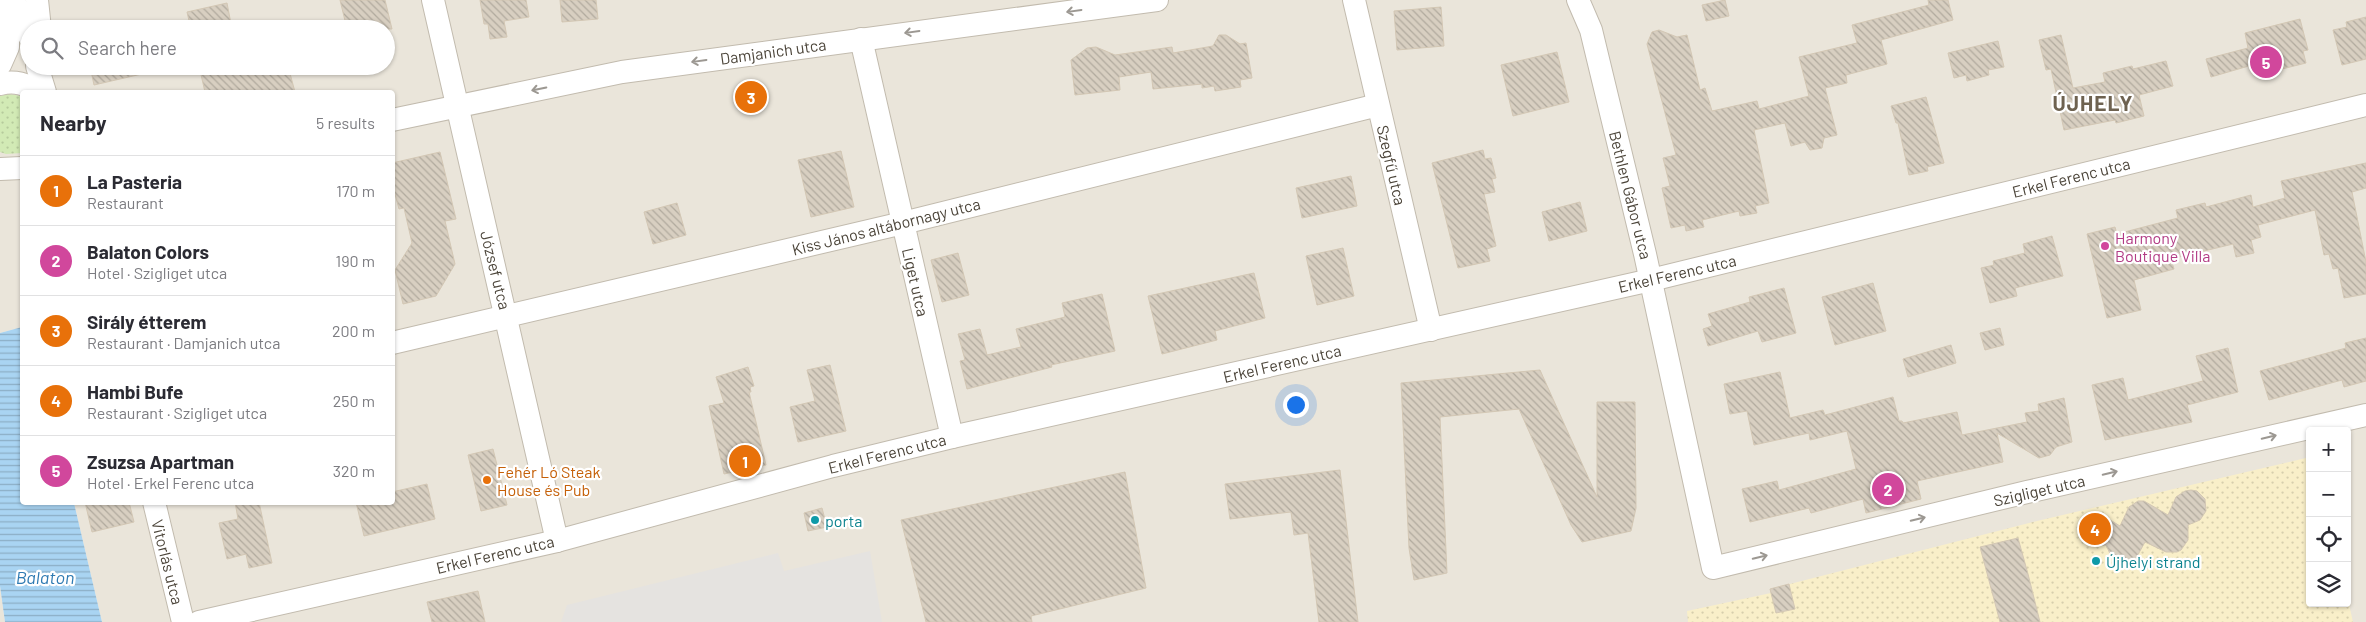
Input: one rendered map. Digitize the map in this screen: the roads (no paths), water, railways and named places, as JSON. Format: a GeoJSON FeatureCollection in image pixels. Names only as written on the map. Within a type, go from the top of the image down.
{"type":"FeatureCollection","features":[{"type":"Feature","properties":{"kind":"street"},"geometry":{"type":"LineString","coordinates":[[0,65],[8,47],[8,0]]}},
{"type":"Feature","properties":{"kind":"street"},"geometry":{"type":"LineString","coordinates":[[13,0],[24,20]]}},
{"type":"Feature","properties":{"kind":"street"},"geometry":{"type":"LineString","coordinates":[[37,0],[39,20]]}},
{"type":"Feature","properties":{"kind":"street","name":"József utca"},"geometry":{"type":"LineString","coordinates":[[433,0],[456,107],[507,317],[557,540]]}},
{"type":"Feature","properties":{"kind":"street","name":"Damjanich utca"},"geometry":{"type":"LineString","coordinates":[[395,119],[622,72],[1156,0]]}},
{"type":"Feature","properties":{"kind":"street","name":"Szegfű utca"},"geometry":{"type":"LineString","coordinates":[[1354,0],[1432,330]]}},
{"type":"Feature","properties":{"kind":"street","name":"Bethlen Gábor utca"},"geometry":{"type":"LineString","coordinates":[[1578,0],[1591,30],[1651,280],[1713,568]]}},
{"type":"Feature","properties":{"kind":"street","name":"Liget utca"},"geometry":{"type":"LineString","coordinates":[[861,39],[952,436]]}},
{"type":"Feature","properties":{"kind":"street"},"geometry":{"type":"LineString","coordinates":[[40,75],[44,90]]}},
{"type":"Feature","properties":{"kind":"street"},"geometry":{"type":"LineString","coordinates":[[0,84],[16,82],[30,86],[35,90]]}},
{"type":"Feature","properties":{"kind":"street","name":"Kiss János altábornagy utca"},"geometry":{"type":"LineString","coordinates":[[395,342],[902,223],[1378,105]]}},
{"type":"Feature","properties":{"kind":"street","name":"Erkel Ferenc utca"},"geometry":{"type":"LineString","coordinates":[[199,622],[557,540],[952,436],[1651,280],[2366,105]]}},
{"type":"Feature","properties":{"kind":"street"},"geometry":{"type":"LineString","coordinates":[[0,168],[20,168]]}},
{"type":"Feature","properties":{"kind":"street","name":"Szigliget utca"},"geometry":{"type":"LineString","coordinates":[[1713,568],[2037,490],[2366,414]]}},
{"type":"Feature","properties":{"kind":"street","name":"Vitorlás utca"},"geometry":{"type":"LineString","coordinates":[[155,505],[183,622]]}},
{"type":"Feature","properties":{"kind":"water","name":"Balaton"},"geometry":{"type":"Polygon","coordinates":[[[20,328],[20,505],[74,505],[102,622],[5,622],[0,586],[0,333],[20,328]]]}},
{"type":"Feature","properties":{"kind":"place","name":"Zsuzsa Apartman"},"geometry":{"type":"Point","coordinates":[2266,62]}},
{"type":"Feature","properties":{"kind":"place","name":"Sirály étterem"},"geometry":{"type":"Point","coordinates":[751,97]}},
{"type":"Feature","properties":{"kind":"place","name":"Harmony Boutique Villa"},"geometry":{"type":"Point","coordinates":[2105,246]}},
{"type":"Feature","properties":{"kind":"place","name":"La Pasteria"},"geometry":{"type":"Point","coordinates":[745,461]}},
{"type":"Feature","properties":{"kind":"place","name":"Fehér Ló Steak House és Pub"},"geometry":{"type":"Point","coordinates":[487,480]}},
{"type":"Feature","properties":{"kind":"place","name":"Balaton Colors"},"geometry":{"type":"Point","coordinates":[1888,489]}},
{"type":"Feature","properties":{"kind":"place","name":"porta"},"geometry":{"type":"Point","coordinates":[815,520]}},
{"type":"Feature","properties":{"kind":"place","name":"Hambi Bufe"},"geometry":{"type":"Point","coordinates":[2095,529]}},
{"type":"Feature","properties":{"kind":"place","name":"Újhelyi strand"},"geometry":{"type":"Point","coordinates":[2096,561]}},
{"type":"Feature","properties":{"kind":"district","name":"ÚJHELY"},"geometry":{"type":"Point","coordinates":[2093,102]}}]}
